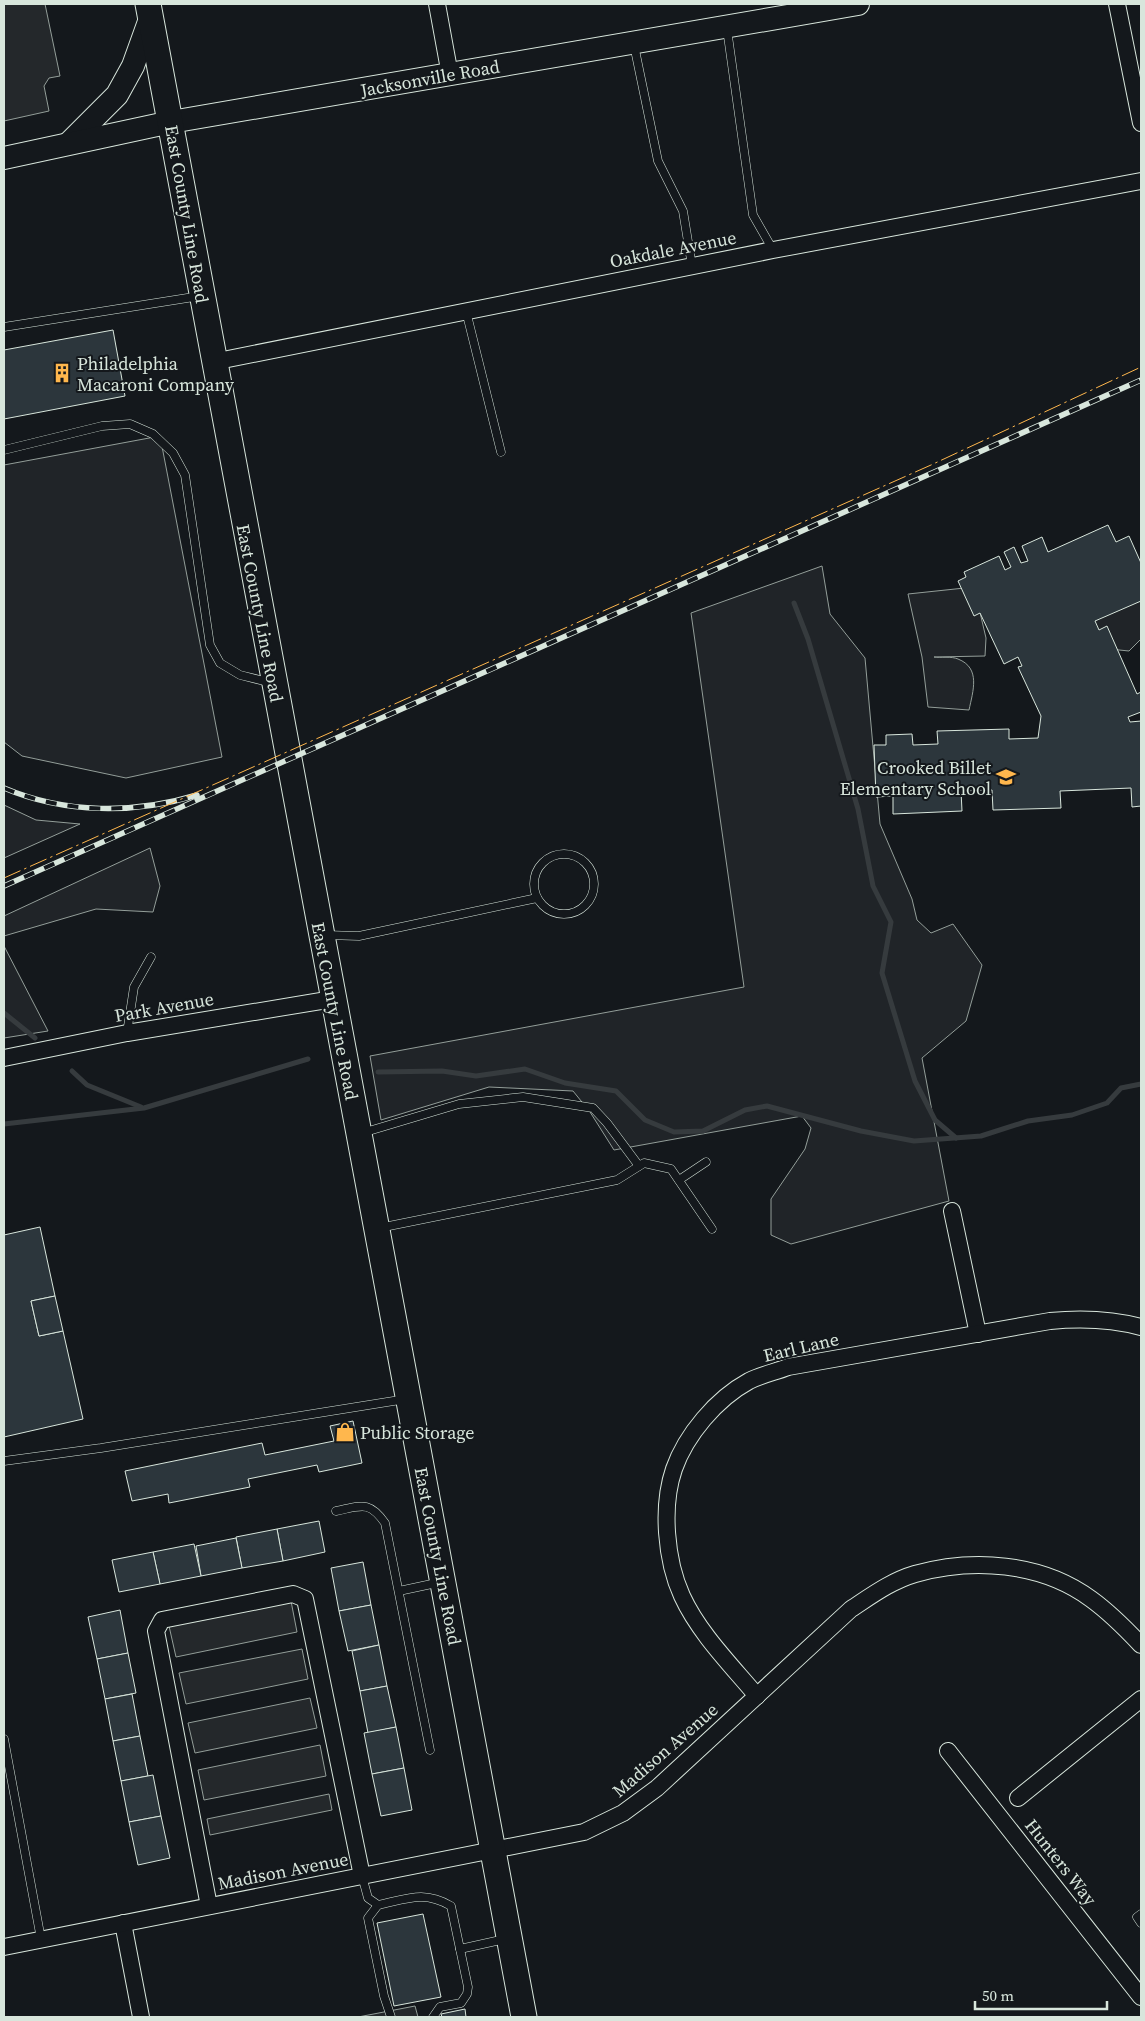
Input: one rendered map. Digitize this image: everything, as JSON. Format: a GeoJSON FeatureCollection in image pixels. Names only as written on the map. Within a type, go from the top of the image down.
{"type":"FeatureCollection","features":[{"type":"Feature","properties":{"kind":"main road","name":"Jacksonville Road"},"geometry":{"type":"LineString","coordinates":[[4,158],[171,122],[858,4]]}},
{"type":"Feature","properties":{"kind":"main road","name":"East County Line Road"},"geometry":{"type":"LineString","coordinates":[[150,10],[213,362],[524,2017]]}},
{"type":"Feature","properties":{"kind":"main road"},"geometry":{"type":"LineString","coordinates":[[66,145],[91,123],[117,95],[133,66],[150,10]]}},
{"type":"Feature","properties":{"kind":"street"},"geometry":{"type":"LineString","coordinates":[[437,4],[450,75]]}},
{"type":"Feature","properties":{"kind":"street"},"geometry":{"type":"LineString","coordinates":[[1117,4],[1141,123]]}},
{"type":"Feature","properties":{"kind":"street","name":"Oakdale Avenue"},"geometry":{"type":"LineString","coordinates":[[213,362],[773,250],[1141,180]]}},
{"type":"Feature","properties":{"kind":"street","name":"Park Avenue"},"geometry":{"type":"LineString","coordinates":[[4,1058],[127,1033],[332,999]]}},
{"type":"Feature","properties":{"kind":"street"},"geometry":{"type":"LineString","coordinates":[[952,1211],[978,1334]]}},
{"type":"Feature","properties":{"kind":"street","name":"Earl Lane"},"geometry":{"type":"LineString","coordinates":[[757,1696],[706,1634],[682,1596],[668,1553],[666,1513],[673,1470],[691,1435],[717,1405],[749,1381],[788,1367],[1076,1318],[1105,1320],[1141,1327]]}},
{"type":"Feature","properties":{"kind":"street","name":"Madison Avenue"},"geometry":{"type":"LineString","coordinates":[[4,1946],[584,1832],[623,1813],[657,1788],[852,1609],[882,1588],[914,1574],[950,1567],[986,1564],[1024,1569],[1058,1581],[1090,1598],[1122,1626],[1141,1646]]}},
{"type":"Feature","properties":{"kind":"street"},"geometry":{"type":"LineString","coordinates":[[210,1906],[156,1631],[162,1620],[293,1594],[305,1599],[362,1876]]}},
{"type":"Feature","properties":{"kind":"street"},"geometry":{"type":"LineString","coordinates":[[1018,1798],[1141,1699]]}},
{"type":"Feature","properties":{"kind":"street","name":"Hunters Way"},"geometry":{"type":"LineString","coordinates":[[948,1751],[1141,1997]]}},
{"type":"Feature","properties":{"kind":"street"},"geometry":{"type":"LineString","coordinates":[[123,1923],[141,2017]]}},
{"type":"Feature","properties":{"kind":"lane"},"geometry":{"type":"LineString","coordinates":[[727,27],[753,215],[773,250]]}},
{"type":"Feature","properties":{"kind":"lane"},"geometry":{"type":"LineString","coordinates":[[634,43],[658,161],[683,211],[692,266]]}},
{"type":"Feature","properties":{"kind":"lane"},"geometry":{"type":"LineString","coordinates":[[4,327],[202,295]]}},
{"type":"Feature","properties":{"kind":"lane"},"geometry":{"type":"LineString","coordinates":[[466,311],[501,452]]}},
{"type":"Feature","properties":{"kind":"lane"},"geometry":{"type":"LineString","coordinates":[[4,450],[102,426],[130,424],[153,434],[173,453],[186,475],[210,645],[220,663],[240,675],[274,684]]}},
{"type":"Feature","properties":{"kind":"lane"},"geometry":{"type":"LineString","coordinates":[[571,855],[587,864],[592,872],[595,883],[592,898],[582,909],[572,914],[562,915],[552,912],[537,898],[534,889],[538,870],[552,857],[571,855]]}},
{"type":"Feature","properties":{"kind":"lane"},"geometry":{"type":"LineString","coordinates":[[321,935],[359,936],[537,898]]}},
{"type":"Feature","properties":{"kind":"lane"},"geometry":{"type":"LineString","coordinates":[[127,1033],[134,987],[151,957]]}},
{"type":"Feature","properties":{"kind":"lane"},"geometry":{"type":"LineString","coordinates":[[358,1134],[458,1104],[523,1097],[592,1108],[607,1123],[639,1166]]}},
{"type":"Feature","properties":{"kind":"lane"},"geometry":{"type":"LineString","coordinates":[[679,1180],[706,1162]]}},
{"type":"Feature","properties":{"kind":"lane"},"geometry":{"type":"LineString","coordinates":[[376,1229],[617,1180],[644,1163],[671,1169],[712,1229]]}},
{"type":"Feature","properties":{"kind":"lane"},"geometry":{"type":"LineString","coordinates":[[4,1461],[102,1448],[408,1399]]}},
{"type":"Feature","properties":{"kind":"lane"},"geometry":{"type":"LineString","coordinates":[[336,1511],[363,1505],[376,1510],[385,1523],[430,1750]]}},
{"type":"Feature","properties":{"kind":"lane"},"geometry":{"type":"LineString","coordinates":[[399,1591],[443,1582]]}},
{"type":"Feature","properties":{"kind":"lane"},"geometry":{"type":"LineString","coordinates":[[4,1739],[41,1939]]}},
{"type":"Feature","properties":{"kind":"lane"},"geometry":{"type":"LineString","coordinates":[[362,1876],[368,1898],[378,1905]]}},
{"type":"Feature","properties":{"kind":"lane"},"geometry":{"type":"LineString","coordinates":[[391,2017],[384,1996],[368,1918],[378,1905],[418,1896],[437,1898],[451,1906],[468,1987],[467,1994],[461,2002],[440,2008],[433,2017]]}},
{"type":"Feature","properties":{"kind":"lane"},"geometry":{"type":"LineString","coordinates":[[1141,1914],[1137,1917],[1141,1923]]}},
{"type":"Feature","properties":{"kind":"lane"},"geometry":{"type":"LineString","coordinates":[[460,1948],[509,1938]]}},
{"type":"Feature","properties":{"kind":"shaded area"},"geometry":{"type":"Polygon","coordinates":[[[4,4],[45,4],[60,76],[49,78],[44,86],[49,111],[4,121],[4,4]]]}},
{"type":"Feature","properties":{"kind":"shaded area"},"geometry":{"type":"Polygon","coordinates":[[[160,436],[222,757],[126,778],[22,756],[4,742],[4,465],[160,436]]]}},
{"type":"Feature","properties":{"kind":"shaded area"},"geometry":{"type":"Polygon","coordinates":[[[822,566],[830,614],[865,658],[880,824],[912,899],[917,920],[931,933],[953,924],[982,965],[966,1021],[922,1058],[949,1201],[791,1244],[771,1235],[771,1199],[805,1149],[811,1128],[802,1116],[614,1150],[590,1112],[573,1091],[489,1087],[381,1120],[370,1056],[744,987],[691,613],[822,566]]]}},
{"type":"Feature","properties":{"kind":"shaded area"},"geometry":{"type":"Polygon","coordinates":[[[1122,580],[1141,584],[1141,639],[1129,651],[1090,647],[1092,610],[1122,580]]]}},
{"type":"Feature","properties":{"kind":"shaded area"},"geometry":{"type":"Polygon","coordinates":[[[974,587],[986,638],[985,656],[934,657],[955,658],[970,668],[974,681],[969,710],[928,707],[922,657],[908,594],[974,587]]]}},
{"type":"Feature","properties":{"kind":"shaded area"},"geometry":{"type":"Polygon","coordinates":[[[4,805],[36,820],[80,824],[4,858],[4,805]]]}},
{"type":"Feature","properties":{"kind":"shaded area"},"geometry":{"type":"Polygon","coordinates":[[[150,848],[160,886],[153,912],[96,909],[4,936],[4,916],[150,848]]]}},
{"type":"Feature","properties":{"kind":"shaded area"},"geometry":{"type":"Polygon","coordinates":[[[4,946],[48,1031],[4,1038],[4,946]]]}},
{"type":"Feature","properties":{"kind":"shaded area"},"geometry":{"type":"Polygon","coordinates":[[[291,1601],[297,1632],[176,1657],[169,1626],[291,1601]]]}},
{"type":"Feature","properties":{"kind":"shaded area"},"geometry":{"type":"Polygon","coordinates":[[[302,1649],[308,1679],[186,1704],[179,1673],[302,1649]]]}},
{"type":"Feature","properties":{"kind":"shaded area"},"geometry":{"type":"Polygon","coordinates":[[[310,1698],[317,1728],[195,1753],[188,1723],[310,1698]]]}},
{"type":"Feature","properties":{"kind":"shaded area"},"geometry":{"type":"Polygon","coordinates":[[[320,1745],[326,1776],[204,1800],[198,1770],[320,1745]]]}},
{"type":"Feature","properties":{"kind":"shaded area"},"geometry":{"type":"Polygon","coordinates":[[[329,1794],[332,1810],[210,1835],[207,1819],[329,1794]]]}},
{"type":"Feature","properties":{"kind":"shaded area"},"geometry":{"type":"Polygon","coordinates":[[[415,2006],[418,2017],[358,2017],[415,2006]]]}},
{"type":"Feature","properties":{"kind":"building","name":"Philadelphia Macaroni Company"},"geometry":{"type":"Polygon","coordinates":[[[113,330],[125,396],[4,419],[4,350],[113,330]]]}},
{"type":"Feature","properties":{"kind":"building"},"geometry":{"type":"Polygon","coordinates":[[[1108,525],[1116,542],[1129,536],[1141,563],[1141,601],[1095,621],[1099,630],[1107,626],[1137,694],[1141,692],[1141,712],[1128,717],[1130,722],[1141,721],[1141,806],[1132,807],[1131,788],[1060,791],[1061,808],[993,810],[992,790],[961,791],[962,811],[893,814],[893,796],[876,797],[874,745],[886,745],[886,735],[912,734],[913,745],[938,744],[937,731],[1009,729],[1009,739],[1038,738],[1041,716],[1018,667],[1022,666],[1018,657],[1004,664],[980,613],[974,616],[958,581],[966,577],[964,572],[999,556],[1005,570],[1011,567],[1004,552],[1014,547],[1021,563],[1028,561],[1022,546],[1042,537],[1048,552],[1108,525]]]}},
{"type":"Feature","properties":{"kind":"building"},"geometry":{"type":"Polygon","coordinates":[[[40,1227],[55,1296],[31,1301],[39,1336],[63,1331],[83,1419],[4,1437],[4,1235],[40,1227]]]}},
{"type":"Feature","properties":{"kind":"building"},"geometry":{"type":"Polygon","coordinates":[[[55,1296],[63,1331],[39,1336],[31,1301],[55,1296]]]}},
{"type":"Feature","properties":{"kind":"building"},"geometry":{"type":"Polygon","coordinates":[[[353,1421],[362,1463],[319,1472],[317,1465],[248,1479],[250,1487],[169,1503],[168,1494],[132,1501],[125,1471],[262,1443],[265,1455],[334,1441],[330,1426],[353,1421]]]}},
{"type":"Feature","properties":{"kind":"building"},"geometry":{"type":"Polygon","coordinates":[[[319,1521],[325,1552],[283,1561],[277,1529],[319,1521]]]}},
{"type":"Feature","properties":{"kind":"building"},"geometry":{"type":"Polygon","coordinates":[[[277,1529],[283,1561],[242,1568],[236,1537],[277,1529]]]}},
{"type":"Feature","properties":{"kind":"building"},"geometry":{"type":"Polygon","coordinates":[[[236,1538],[242,1568],[201,1576],[196,1546],[236,1538]]]}},
{"type":"Feature","properties":{"kind":"building"},"geometry":{"type":"Polygon","coordinates":[[[194,1544],[201,1576],[160,1584],[153,1552],[194,1544]]]}},
{"type":"Feature","properties":{"kind":"building"},"geometry":{"type":"Polygon","coordinates":[[[153,1552],[160,1584],[119,1592],[112,1560],[153,1552]]]}},
{"type":"Feature","properties":{"kind":"building"},"geometry":{"type":"Polygon","coordinates":[[[363,1562],[371,1605],[339,1611],[331,1568],[363,1562]]]}},
{"type":"Feature","properties":{"kind":"building"},"geometry":{"type":"Polygon","coordinates":[[[371,1605],[379,1645],[348,1651],[339,1611],[371,1605]]]}},
{"type":"Feature","properties":{"kind":"building"},"geometry":{"type":"Polygon","coordinates":[[[120,1610],[128,1653],[97,1659],[88,1617],[120,1610]]]}},
{"type":"Feature","properties":{"kind":"building"},"geometry":{"type":"Polygon","coordinates":[[[379,1645],[387,1686],[360,1691],[352,1651],[379,1645]]]}},
{"type":"Feature","properties":{"kind":"building"},"geometry":{"type":"Polygon","coordinates":[[[128,1653],[136,1693],[105,1699],[97,1659],[128,1653]]]}},
{"type":"Feature","properties":{"kind":"building"},"geometry":{"type":"Polygon","coordinates":[[[387,1686],[396,1727],[368,1733],[360,1691],[387,1686]]]}},
{"type":"Feature","properties":{"kind":"building"},"geometry":{"type":"Polygon","coordinates":[[[132,1694],[140,1736],[113,1741],[105,1699],[132,1694]]]}},
{"type":"Feature","properties":{"kind":"building"},"geometry":{"type":"Polygon","coordinates":[[[396,1727],[404,1768],[372,1774],[364,1733],[396,1727]]]}},
{"type":"Feature","properties":{"kind":"building"},"geometry":{"type":"Polygon","coordinates":[[[140,1736],[148,1776],[121,1781],[113,1741],[140,1736]]]}},
{"type":"Feature","properties":{"kind":"building"},"geometry":{"type":"Polygon","coordinates":[[[404,1768],[412,1810],[381,1816],[372,1774],[404,1768]]]}},
{"type":"Feature","properties":{"kind":"building"},"geometry":{"type":"Polygon","coordinates":[[[153,1775],[161,1816],[129,1822],[121,1781],[153,1775]]]}},
{"type":"Feature","properties":{"kind":"building"},"geometry":{"type":"Polygon","coordinates":[[[161,1816],[170,1858],[138,1865],[129,1822],[161,1816]]]}},
{"type":"Feature","properties":{"kind":"building"},"geometry":{"type":"Polygon","coordinates":[[[423,1914],[441,1997],[394,2006],[377,1923],[423,1914]]]}},
{"type":"Feature","properties":{"kind":"building"},"geometry":{"type":"Polygon","coordinates":[[[465,2009],[466,2017],[442,2017],[441,2014],[465,2009]]]}},
{"type":"Feature","properties":{"kind":"waterway"},"geometry":{"type":"LineString","coordinates":[[794,603],[808,639],[858,809],[873,886],[891,922],[882,973],[915,1081],[935,1120],[956,1138]]}},
{"type":"Feature","properties":{"kind":"waterway"},"geometry":{"type":"LineString","coordinates":[[4,1013],[35,1038]]}},
{"type":"Feature","properties":{"kind":"waterway"},"geometry":{"type":"LineString","coordinates":[[4,1124],[144,1108],[308,1059]]}},
{"type":"Feature","properties":{"kind":"waterway"},"geometry":{"type":"LineString","coordinates":[[378,1072],[442,1071],[476,1076],[525,1069],[565,1083],[616,1091],[645,1120],[674,1132],[703,1131],[745,1110],[767,1106],[861,1131],[914,1141],[981,1136],[1028,1121],[1072,1115],[1107,1103],[1121,1088],[1141,1084]]}},
{"type":"Feature","properties":{"kind":"waterway"},"geometry":{"type":"LineString","coordinates":[[72,1071],[87,1085],[141,1107]]}},
{"type":"Feature","properties":{"kind":"railway"},"geometry":{"type":"LineString","coordinates":[[4,886],[1141,380]]}},
{"type":"Feature","properties":{"kind":"railway"},"geometry":{"type":"LineString","coordinates":[[4,788],[27,797],[51,803],[100,808],[149,806],[197,795]]}},
{"type":"Feature","properties":{"kind":"power"},"geometry":{"type":"LineString","coordinates":[[4,878],[931,465],[1141,367]]}},
{"type":"Feature","properties":{"kind":"place","name":"Philadelphia Macaroni Company"},"geometry":{"type":"Point","coordinates":[62,373]}},
{"type":"Feature","properties":{"kind":"place","name":"Crooked Billet Elementary School"},"geometry":{"type":"Point","coordinates":[1006,777]}},
{"type":"Feature","properties":{"kind":"place","name":"Public Storage"},"geometry":{"type":"Point","coordinates":[345,1432]}}]}
